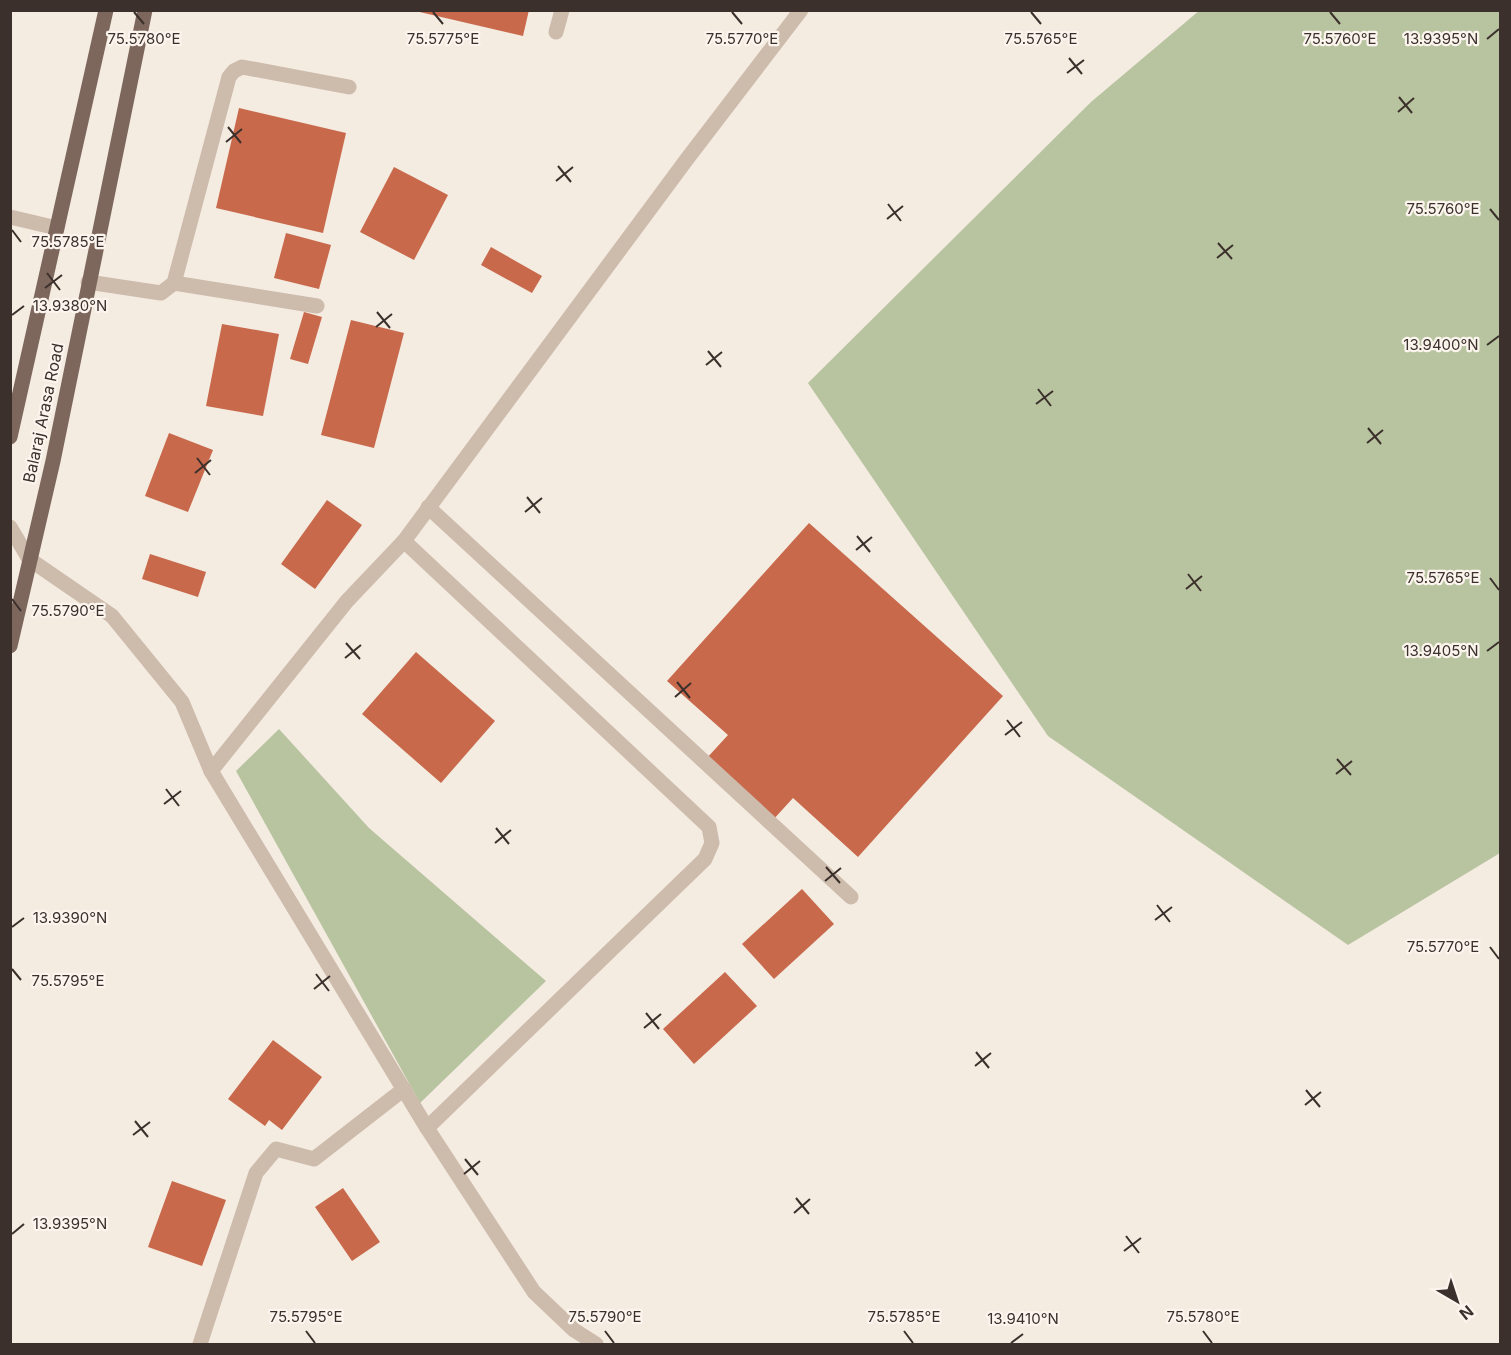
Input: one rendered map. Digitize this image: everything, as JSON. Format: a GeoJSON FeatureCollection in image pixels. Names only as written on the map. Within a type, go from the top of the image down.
{"type":"FeatureCollection","features":[{"type":"Feature","properties":{"kind":"main road","name":"Balaraj Arasa Road"},"geometry":{"type":"LineString","coordinates":[[10,437],[106,10]]}},
{"type":"Feature","properties":{"kind":"main road","name":"Balaraj Arasa Road"},"geometry":{"type":"LineString","coordinates":[[10,646],[53,461],[145,10]]}},
{"type":"Feature","properties":{"kind":"street"},"geometry":{"type":"LineString","coordinates":[[556,32],[562,10]]}},
{"type":"Feature","properties":{"kind":"street"},"geometry":{"type":"LineString","coordinates":[[211,771],[347,601],[404,541],[687,159],[801,10]]}},
{"type":"Feature","properties":{"kind":"street"},"geometry":{"type":"LineString","coordinates":[[88,282],[161,293],[174,283],[229,77],[234,71],[242,67],[350,87]]}},
{"type":"Feature","properties":{"kind":"street"},"geometry":{"type":"LineString","coordinates":[[10,217],[57,228]]}},
{"type":"Feature","properties":{"kind":"street"},"geometry":{"type":"LineString","coordinates":[[174,283],[317,306]]}},
{"type":"Feature","properties":{"kind":"street"},"geometry":{"type":"LineString","coordinates":[[429,507],[851,897]]}},
{"type":"Feature","properties":{"kind":"street"},"geometry":{"type":"LineString","coordinates":[[10,527],[29,559],[112,616],[182,702],[211,771],[428,1128],[534,1292],[574,1330],[596,1344]]}},
{"type":"Feature","properties":{"kind":"street"},"geometry":{"type":"LineString","coordinates":[[404,541],[709,827],[712,843],[705,860],[428,1128]]}},
{"type":"Feature","properties":{"kind":"street"},"geometry":{"type":"LineString","coordinates":[[200,1344],[256,1173],[276,1149],[314,1159],[404,1089]]}},
{"type":"Feature","properties":{"kind":"green space"},"geometry":{"type":"Polygon","coordinates":[[[1200,10],[1500,11],[1500,853],[1348,945],[1048,736],[808,383],[1091,102],[1200,10]]]}},
{"type":"Feature","properties":{"kind":"green space"},"geometry":{"type":"Polygon","coordinates":[[[279,729],[369,828],[546,981],[420,1103],[236,771],[279,729]]]}},
{"type":"Feature","properties":{"kind":"building"},"geometry":{"type":"Polygon","coordinates":[[[411,10],[529,10],[523,36],[411,10]]]}},
{"type":"Feature","properties":{"kind":"building"},"geometry":{"type":"Polygon","coordinates":[[[239,108],[346,133],[323,233],[216,208],[239,108]]]}},
{"type":"Feature","properties":{"kind":"building"},"geometry":{"type":"Polygon","coordinates":[[[394,167],[448,195],[414,260],[360,232],[394,167]]]}},
{"type":"Feature","properties":{"kind":"building"},"geometry":{"type":"Polygon","coordinates":[[[286,233],[331,245],[319,289],[274,278],[286,233]]]}},
{"type":"Feature","properties":{"kind":"building"},"geometry":{"type":"Polygon","coordinates":[[[491,247],[542,276],[532,293],[481,265],[491,247]]]}},
{"type":"Feature","properties":{"kind":"building"},"geometry":{"type":"Polygon","coordinates":[[[304,312],[322,317],[308,364],[290,359],[304,312]]]}},
{"type":"Feature","properties":{"kind":"building"},"geometry":{"type":"Polygon","coordinates":[[[351,320],[404,333],[374,448],[321,435],[351,320]]]}},
{"type":"Feature","properties":{"kind":"building"},"geometry":{"type":"Polygon","coordinates":[[[222,324],[279,334],[263,416],[206,406],[222,324]]]}},
{"type":"Feature","properties":{"kind":"building"},"geometry":{"type":"Polygon","coordinates":[[[169,433],[213,450],[188,512],[145,496],[169,433]]]}},
{"type":"Feature","properties":{"kind":"building"},"geometry":{"type":"Polygon","coordinates":[[[327,500],[362,525],[315,589],[281,564],[327,500]]]}},
{"type":"Feature","properties":{"kind":"building"},"geometry":{"type":"Polygon","coordinates":[[[809,523],[1003,696],[858,857],[793,798],[772,821],[706,759],[728,735],[667,681],[809,523]]]}},
{"type":"Feature","properties":{"kind":"building"},"geometry":{"type":"Polygon","coordinates":[[[150,554],[206,572],[198,597],[142,579],[150,554]]]}},
{"type":"Feature","properties":{"kind":"building"},"geometry":{"type":"Polygon","coordinates":[[[416,652],[495,721],[441,783],[362,714],[416,652]]]}},
{"type":"Feature","properties":{"kind":"building"},"geometry":{"type":"Polygon","coordinates":[[[802,889],[834,924],[774,979],[742,944],[802,889]]]}},
{"type":"Feature","properties":{"kind":"building"},"geometry":{"type":"Polygon","coordinates":[[[725,972],[757,1006],[694,1064],[663,1029],[725,972]]]}},
{"type":"Feature","properties":{"kind":"building"},"geometry":{"type":"Polygon","coordinates":[[[273,1040],[322,1077],[282,1130],[269,1120],[265,1126],[228,1099],[273,1040]]]}},
{"type":"Feature","properties":{"kind":"building"},"geometry":{"type":"Polygon","coordinates":[[[172,1181],[226,1200],[202,1266],[148,1247],[172,1181]]]}},
{"type":"Feature","properties":{"kind":"building"},"geometry":{"type":"Polygon","coordinates":[[[343,1188],[380,1242],[352,1261],[315,1207],[343,1188]]]}}]}
